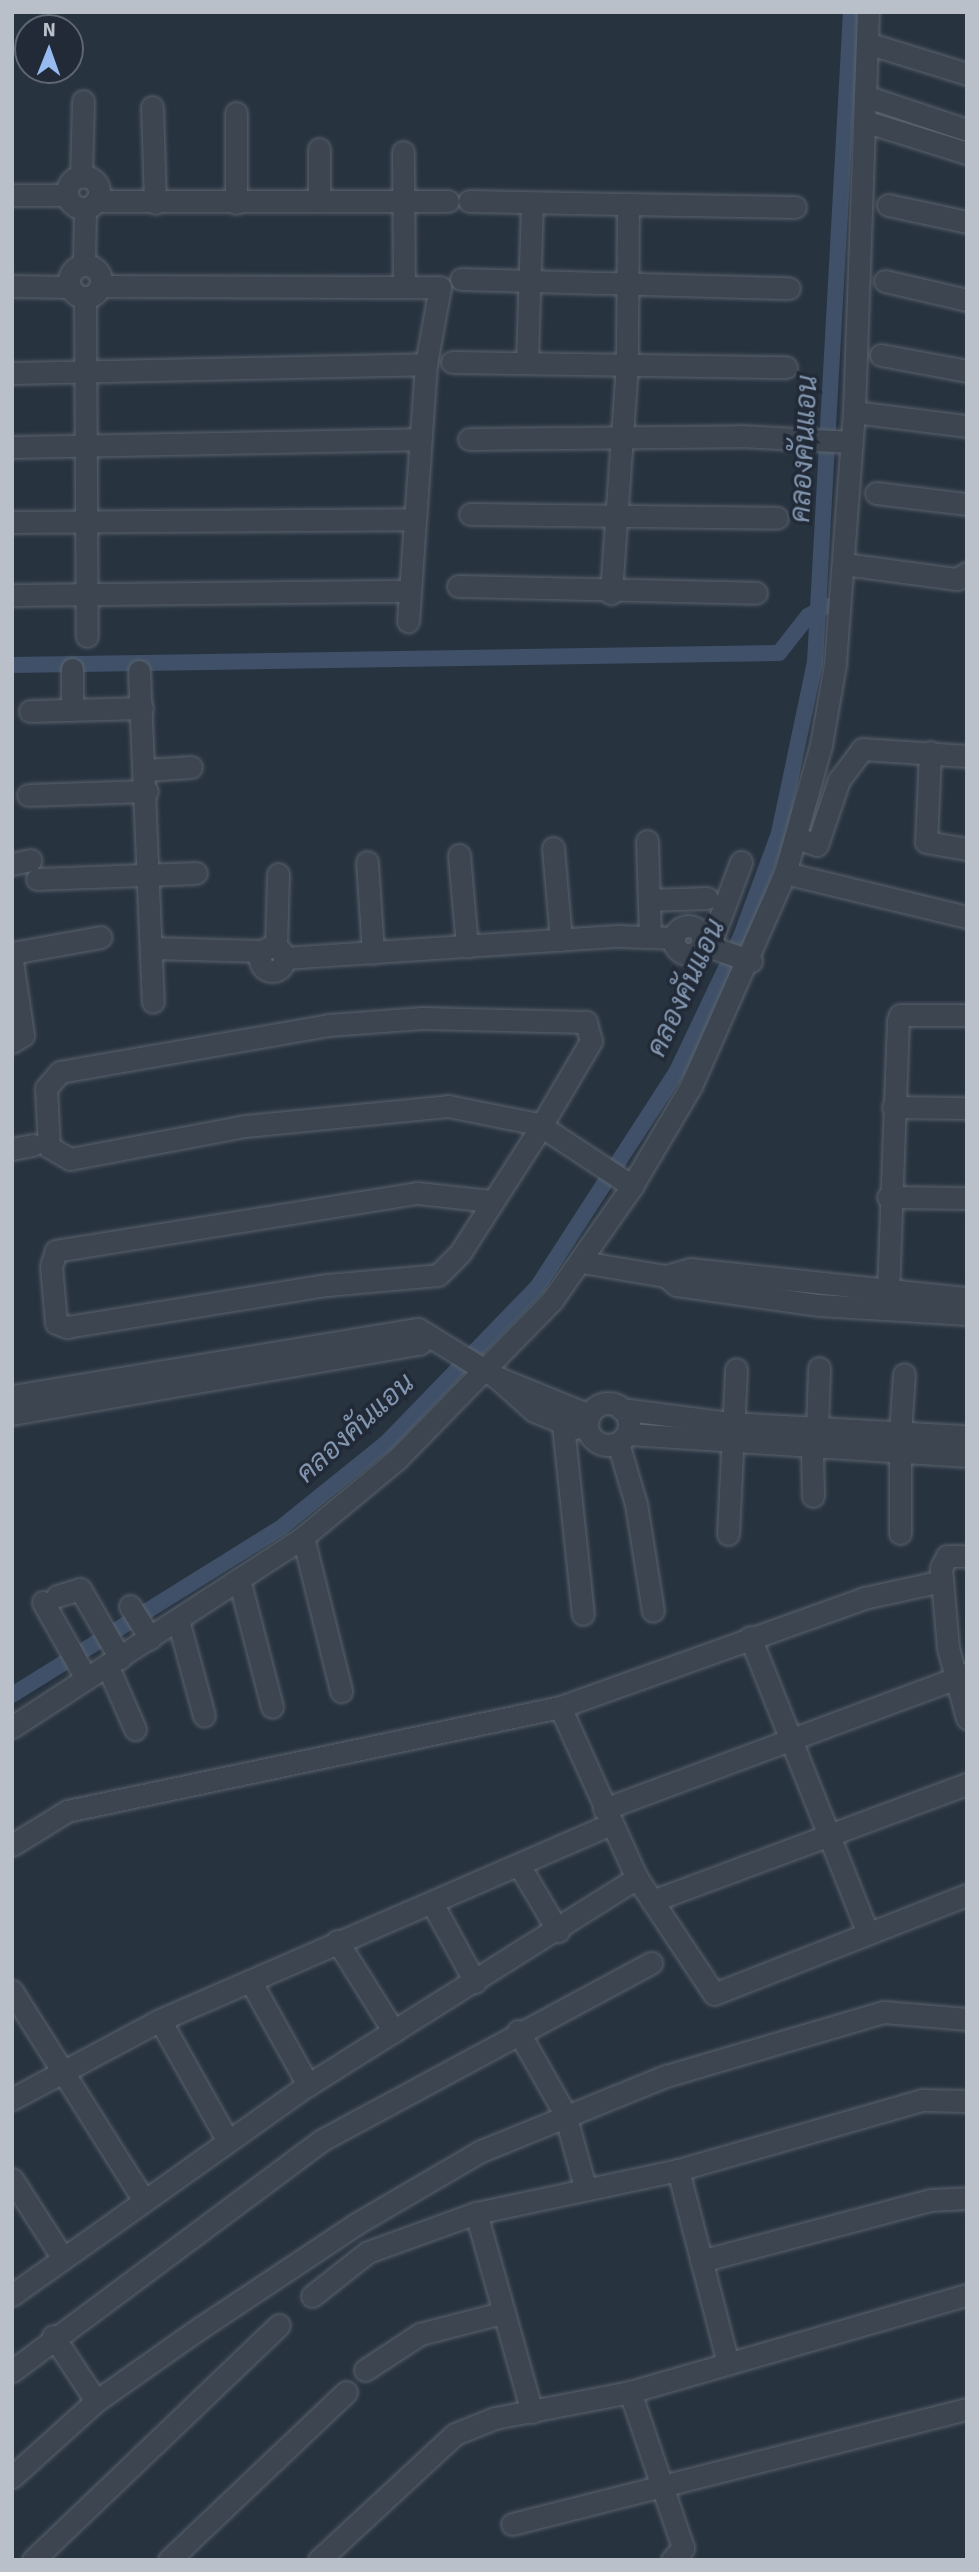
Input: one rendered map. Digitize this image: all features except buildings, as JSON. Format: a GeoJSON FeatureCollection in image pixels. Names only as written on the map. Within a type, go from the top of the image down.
{"type":"FeatureCollection","features":[{"type":"Feature","properties":{"kind":"street"},"geometry":{"type":"LineString","coordinates":[[807,879],[807,841],[835,664],[845,564],[848,442],[853,412],[869,12]]}},
{"type":"Feature","properties":{"kind":"street"},"geometry":{"type":"LineString","coordinates":[[867,43],[967,74]]}},
{"type":"Feature","properties":{"kind":"street"},"geometry":{"type":"LineString","coordinates":[[865,96],[967,130]]}},
{"type":"Feature","properties":{"kind":"street"},"geometry":{"type":"LineString","coordinates":[[67,195],[81,177],[83,100]]}},
{"type":"Feature","properties":{"kind":"street"},"geometry":{"type":"LineString","coordinates":[[152,107],[155,203]]}},
{"type":"Feature","properties":{"kind":"street"},"geometry":{"type":"LineString","coordinates":[[236,113],[236,202]]}},
{"type":"Feature","properties":{"kind":"street"},"geometry":{"type":"LineString","coordinates":[[864,121],[967,153]]}},
{"type":"Feature","properties":{"kind":"street"},"geometry":{"type":"LineString","coordinates":[[319,149],[319,201]]}},
{"type":"Feature","properties":{"kind":"street"},"geometry":{"type":"LineString","coordinates":[[403,152],[404,286]]}},
{"type":"Feature","properties":{"kind":"street"},"geometry":{"type":"LineString","coordinates":[[81,177],[97,185],[91,204],[84,265],[69,275],[85,290],[82,445],[88,636]]}},
{"type":"Feature","properties":{"kind":"street"},"geometry":{"type":"LineString","coordinates":[[12,195],[67,195],[91,204],[403,200],[532,205],[795,207]]}},
{"type":"Feature","properties":{"kind":"street"},"geometry":{"type":"LineString","coordinates":[[611,593],[627,364],[628,204]]}},
{"type":"Feature","properties":{"kind":"street"},"geometry":{"type":"LineString","coordinates":[[527,361],[532,205]]}},
{"type":"Feature","properties":{"kind":"street"},"geometry":{"type":"LineString","coordinates":[[888,205],[967,222]]}},
{"type":"Feature","properties":{"kind":"street"},"geometry":{"type":"LineString","coordinates":[[461,279],[789,288]]}},
{"type":"Feature","properties":{"kind":"street"},"geometry":{"type":"LineString","coordinates":[[885,281],[967,300]]}},
{"type":"Feature","properties":{"kind":"street"},"geometry":{"type":"LineString","coordinates":[[12,286],[85,290],[440,286],[426,364],[418,439],[408,621]]}},
{"type":"Feature","properties":{"kind":"street"},"geometry":{"type":"LineString","coordinates":[[881,355],[967,371]]}},
{"type":"Feature","properties":{"kind":"street"},"geometry":{"type":"LineString","coordinates":[[452,362],[527,361],[786,367]]}},
{"type":"Feature","properties":{"kind":"street"},"geometry":{"type":"LineString","coordinates":[[12,373],[85,368],[426,364]]}},
{"type":"Feature","properties":{"kind":"street"},"geometry":{"type":"LineString","coordinates":[[853,412],[967,426]]}},
{"type":"Feature","properties":{"kind":"street"},"geometry":{"type":"LineString","coordinates":[[469,439],[791,437],[848,442]]}},
{"type":"Feature","properties":{"kind":"street"},"geometry":{"type":"LineString","coordinates":[[12,447],[418,439]]}},
{"type":"Feature","properties":{"kind":"street"},"geometry":{"type":"LineString","coordinates":[[876,493],[967,504]]}},
{"type":"Feature","properties":{"kind":"street"},"geometry":{"type":"LineString","coordinates":[[470,514],[777,518]]}},
{"type":"Feature","properties":{"kind":"street"},"geometry":{"type":"LineString","coordinates":[[12,522],[415,519]]}},
{"type":"Feature","properties":{"kind":"street"},"geometry":{"type":"LineString","coordinates":[[845,564],[957,579],[967,573]]}},
{"type":"Feature","properties":{"kind":"street"},"geometry":{"type":"LineString","coordinates":[[458,586],[611,593],[756,593]]}},
{"type":"Feature","properties":{"kind":"street"},"geometry":{"type":"LineString","coordinates":[[14,595],[408,591]]}},
{"type":"Feature","properties":{"kind":"street"},"geometry":{"type":"LineString","coordinates":[[72,669],[72,710]]}},
{"type":"Feature","properties":{"kind":"street"},"geometry":{"type":"LineString","coordinates":[[139,671],[152,875],[153,1002]]}},
{"type":"Feature","properties":{"kind":"street"},"geometry":{"type":"LineString","coordinates":[[30,710],[142,708]]}},
{"type":"Feature","properties":{"kind":"street"},"geometry":{"type":"LineString","coordinates":[[15,1716],[147,1633],[178,1620],[303,1537],[398,1458],[487,1371],[582,1262],[626,1184],[691,1086],[785,873],[807,841],[855,754],[869,747],[967,756]]}},
{"type":"Feature","properties":{"kind":"street"},"geometry":{"type":"LineString","coordinates":[[930,752],[926,842],[967,849]]}},
{"type":"Feature","properties":{"kind":"street"},"geometry":{"type":"LineString","coordinates":[[28,795],[147,780],[191,766]]}},
{"type":"Feature","properties":{"kind":"street"},"geometry":{"type":"LineString","coordinates":[[648,841],[650,937]]}},
{"type":"Feature","properties":{"kind":"street"},"geometry":{"type":"LineString","coordinates":[[553,848],[561,940]]}},
{"type":"Feature","properties":{"kind":"street"},"geometry":{"type":"LineString","coordinates":[[459,855],[467,947]]}},
{"type":"Feature","properties":{"kind":"street"},"geometry":{"type":"LineString","coordinates":[[367,862],[373,953]]}},
{"type":"Feature","properties":{"kind":"street"},"geometry":{"type":"LineString","coordinates":[[709,947],[741,862]]}},
{"type":"Feature","properties":{"kind":"street"},"geometry":{"type":"LineString","coordinates":[[27,868],[152,875],[196,873]]}},
{"type":"Feature","properties":{"kind":"street"},"geometry":{"type":"LineString","coordinates":[[274,952],[278,873]]}},
{"type":"Feature","properties":{"kind":"street"},"geometry":{"type":"LineString","coordinates":[[785,873],[967,917]]}},
{"type":"Feature","properties":{"kind":"street"},"geometry":{"type":"LineString","coordinates":[[649,900],[706,898]]}},
{"type":"Feature","properties":{"kind":"street"},"geometry":{"type":"LineString","coordinates":[[12,953],[101,937]]}},
{"type":"Feature","properties":{"kind":"street"},"geometry":{"type":"LineString","coordinates":[[152,948],[373,953],[561,940],[650,937],[674,939],[689,954],[709,947],[748,960]]}},
{"type":"Feature","properties":{"kind":"street"},"geometry":{"type":"LineString","coordinates":[[12,961],[23,1035],[12,1042]]}},
{"type":"Feature","properties":{"kind":"street"},"geometry":{"type":"LineString","coordinates":[[888,1293],[888,1197],[900,1015],[967,1015]]}},
{"type":"Feature","properties":{"kind":"street"},"geometry":{"type":"LineString","coordinates":[[491,1201],[417,1193],[56,1251],[51,1266],[56,1323],[67,1328],[327,1285],[438,1275],[460,1254],[491,1201],[533,1128],[591,1041],[586,1022],[422,1018],[329,1025],[60,1072],[46,1088],[49,1147],[70,1159],[246,1126],[404,1106],[494,1111],[533,1128],[626,1184]]}},
{"type":"Feature","properties":{"kind":"street"},"geometry":{"type":"LineString","coordinates":[[893,1107],[967,1108]]}},
{"type":"Feature","properties":{"kind":"street"},"geometry":{"type":"LineString","coordinates":[[888,1197],[967,1198]]}},
{"type":"Feature","properties":{"kind":"street"},"geometry":{"type":"LineString","coordinates":[[582,1262],[666,1276],[677,1285],[818,1296],[967,1314]]}},
{"type":"Feature","properties":{"kind":"street"},"geometry":{"type":"LineString","coordinates":[[818,1296],[888,1293],[967,1298]]}},
{"type":"Feature","properties":{"kind":"street"},"geometry":{"type":"LineString","coordinates":[[12,1396],[403,1328],[452,1345],[487,1371],[588,1423],[598,1442],[731,1433],[900,1443],[967,1456]]}},
{"type":"Feature","properties":{"kind":"street"},"geometry":{"type":"LineString","coordinates":[[12,1414],[419,1344],[429,1336]]}},
{"type":"Feature","properties":{"kind":"street"},"geometry":{"type":"LineString","coordinates":[[813,1496],[819,1368]]}},
{"type":"Feature","properties":{"kind":"street"},"geometry":{"type":"LineString","coordinates":[[728,1534],[736,1369]]}},
{"type":"Feature","properties":{"kind":"street"},"geometry":{"type":"LineString","coordinates":[[487,1371],[510,1395],[564,1425],[588,1423],[608,1402],[621,1409],[731,1433]]}},
{"type":"Feature","properties":{"kind":"street"},"geometry":{"type":"LineString","coordinates":[[900,1534],[900,1443],[904,1374]]}},
{"type":"Feature","properties":{"kind":"street"},"geometry":{"type":"LineString","coordinates":[[621,1409],[623,1439],[653,1611]]}},
{"type":"Feature","properties":{"kind":"street"},"geometry":{"type":"LineString","coordinates":[[564,1425],[583,1614]]}},
{"type":"Feature","properties":{"kind":"street"},"geometry":{"type":"LineString","coordinates":[[900,1443],[967,1436]]}},
{"type":"Feature","properties":{"kind":"street"},"geometry":{"type":"LineString","coordinates":[[303,1537],[341,1691]]}},
{"type":"Feature","properties":{"kind":"street"},"geometry":{"type":"LineString","coordinates":[[967,1556],[945,1558],[942,1581],[967,1718]]}},
{"type":"Feature","properties":{"kind":"street"},"geometry":{"type":"LineString","coordinates":[[239,1580],[272,1707]]}},
{"type":"Feature","properties":{"kind":"street"},"geometry":{"type":"LineString","coordinates":[[12,1845],[67,1811],[112,1799],[560,1707],[864,1598],[942,1581]]}},
{"type":"Feature","properties":{"kind":"street"},"geometry":{"type":"LineString","coordinates":[[83,1672],[50,1599],[80,1589],[113,1656],[135,1729]]}},
{"type":"Feature","properties":{"kind":"street"},"geometry":{"type":"LineString","coordinates":[[130,1606],[147,1633]]}},
{"type":"Feature","properties":{"kind":"street"},"geometry":{"type":"LineString","coordinates":[[178,1620],[204,1716]]}},
{"type":"Feature","properties":{"kind":"street"},"geometry":{"type":"LineString","coordinates":[[750,1637],[787,1738],[867,1931]]}},
{"type":"Feature","properties":{"kind":"street"},"geometry":{"type":"LineString","coordinates":[[12,2099],[59,2071],[160,2020],[251,1982],[337,1941],[519,1866],[607,1817],[787,1738],[961,1676]]}},
{"type":"Feature","properties":{"kind":"street"},"geometry":{"type":"LineString","coordinates":[[560,1707],[607,1817],[637,1878],[714,1994],[867,1931],[967,1895]]}},
{"type":"Feature","properties":{"kind":"street"},"geometry":{"type":"LineString","coordinates":[[652,1901],[967,1784]]}},
{"type":"Feature","properties":{"kind":"street"},"geometry":{"type":"LineString","coordinates":[[519,1866],[558,1931]]}},
{"type":"Feature","properties":{"kind":"street"},"geometry":{"type":"LineString","coordinates":[[12,2295],[143,2199],[309,2085],[558,1931],[637,1878]]}},
{"type":"Feature","properties":{"kind":"street"},"geometry":{"type":"LineString","coordinates":[[432,1903],[475,1982]]}},
{"type":"Feature","properties":{"kind":"street"},"geometry":{"type":"LineString","coordinates":[[337,1941],[394,2032]]}},
{"type":"Feature","properties":{"kind":"street"},"geometry":{"type":"LineString","coordinates":[[12,2371],[53,2336],[321,2140],[518,2031],[651,1963]]}},
{"type":"Feature","properties":{"kind":"street"},"geometry":{"type":"LineString","coordinates":[[251,1982],[309,2085]]}},
{"type":"Feature","properties":{"kind":"street"},"geometry":{"type":"LineString","coordinates":[[12,1992],[59,2071],[143,2199]]}},
{"type":"Feature","properties":{"kind":"street"},"geometry":{"type":"LineString","coordinates":[[12,2477],[96,2401],[356,2224],[481,2151],[565,2113],[666,2076],[884,2012],[967,2019]]}},
{"type":"Feature","properties":{"kind":"street"},"geometry":{"type":"LineString","coordinates":[[160,2020],[228,2141]]}},
{"type":"Feature","properties":{"kind":"street"},"geometry":{"type":"LineString","coordinates":[[518,2031],[565,2113],[585,2187]]}},
{"type":"Feature","properties":{"kind":"street"},"geometry":{"type":"LineString","coordinates":[[312,2296],[368,2252],[476,2213],[585,2187],[678,2170],[922,2100],[967,2101]]}},
{"type":"Feature","properties":{"kind":"street"},"geometry":{"type":"LineString","coordinates":[[678,2170],[727,2360]]}},
{"type":"Feature","properties":{"kind":"street"},"geometry":{"type":"LineString","coordinates":[[12,2179],[62,2257]]}},
{"type":"Feature","properties":{"kind":"street"},"geometry":{"type":"LineString","coordinates":[[701,2261],[931,2200],[967,2198]]}},
{"type":"Feature","properties":{"kind":"street"},"geometry":{"type":"LineString","coordinates":[[476,2213],[501,2313],[531,2412]]}},
{"type":"Feature","properties":{"kind":"street"},"geometry":{"type":"LineString","coordinates":[[318,2560],[455,2434],[531,2412],[630,2392],[727,2360],[967,2295]]}},
{"type":"Feature","properties":{"kind":"street"},"geometry":{"type":"LineString","coordinates":[[365,2370],[420,2334],[501,2313]]}},
{"type":"Feature","properties":{"kind":"street"},"geometry":{"type":"LineString","coordinates":[[33,2560],[279,2325]]}},
{"type":"Feature","properties":{"kind":"street"},"geometry":{"type":"LineString","coordinates":[[53,2336],[96,2401]]}},
{"type":"Feature","properties":{"kind":"street"},"geometry":{"type":"LineString","coordinates":[[169,2560],[346,2392]]}},
{"type":"Feature","properties":{"kind":"street"},"geometry":{"type":"LineString","coordinates":[[630,2392],[660,2487],[683,2548],[672,2560]]}},
{"type":"Feature","properties":{"kind":"street"},"geometry":{"type":"LineString","coordinates":[[512,2524],[967,2409]]}},
{"type":"Feature","properties":{"kind":"waterway","name":"คลองคันแอน"},"geometry":{"type":"LineString","coordinates":[[12,1695],[283,1526],[386,1443],[538,1286],[677,1071],[741,936],[779,833],[815,662],[851,12]]}},
{"type":"Feature","properties":{"kind":"waterway"},"geometry":{"type":"LineString","coordinates":[[12,665],[779,653],[808,616],[826,606]]}}]}
